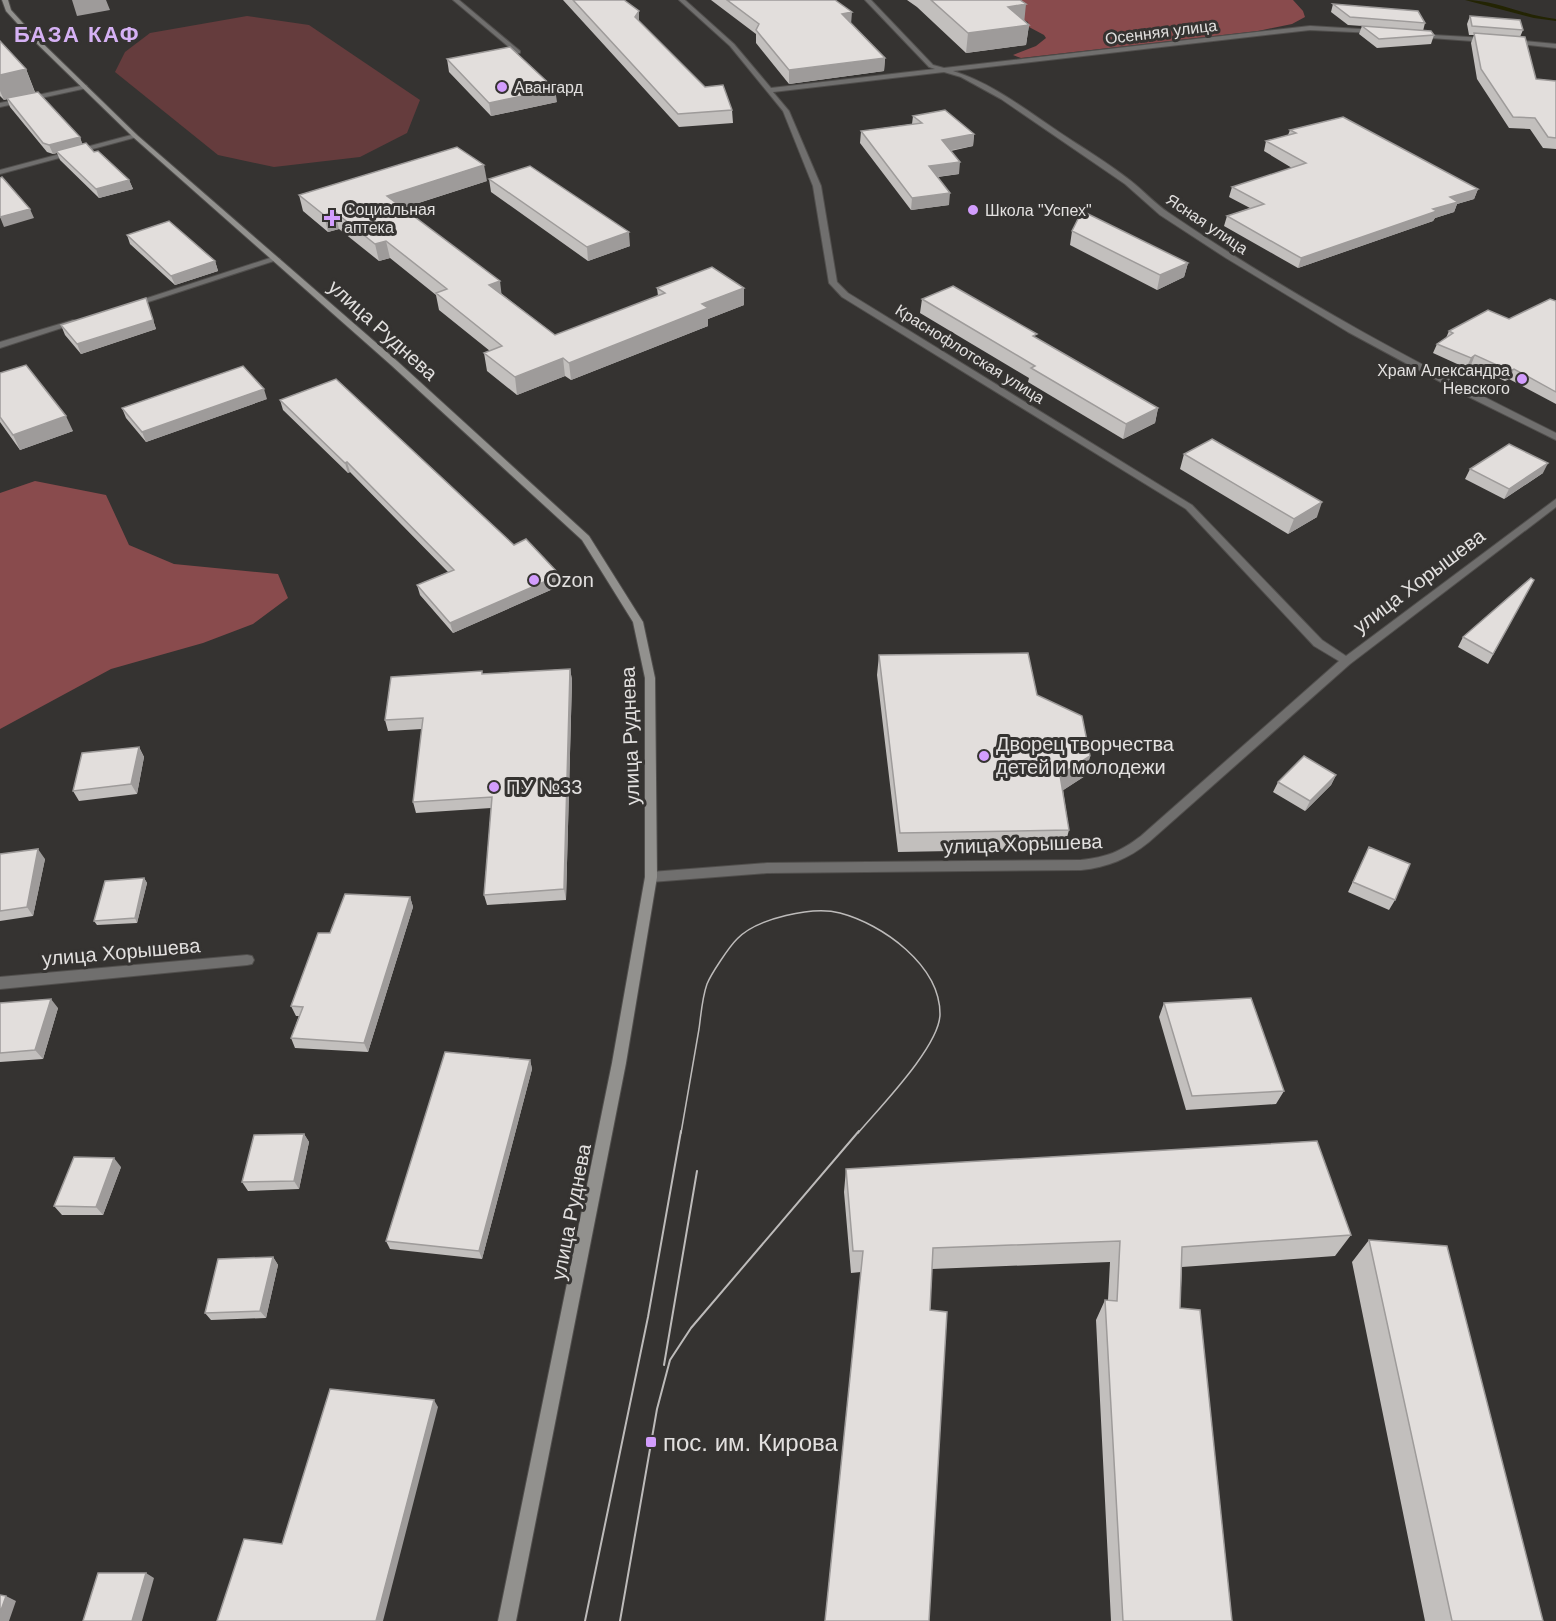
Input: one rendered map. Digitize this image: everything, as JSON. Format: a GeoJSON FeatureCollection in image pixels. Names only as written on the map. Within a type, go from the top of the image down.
{"type":"FeatureCollection","features":[{"type":"Feature","properties":{"kind":"main road","name":"улица Руднева"},"geometry":{"type":"LineString","coordinates":[[5,0],[8,10],[29,33],[135,136],[394,363],[586,538],[638,622],[650,678],[651,878],[617,1074],[507,1621]]}},
{"type":"Feature","properties":{"kind":"street"},"geometry":{"type":"LineString","coordinates":[[456,0],[518,52]]}},
{"type":"Feature","properties":{"kind":"street","name":"Краснофлотская улица"},"geometry":{"type":"LineString","coordinates":[[682,0],[732,45],[786,111],[817,186],[833,283],[845,295],[1189,507],[1318,643],[1346,661]]}},
{"type":"Feature","properties":{"kind":"street","name":"Ясная улица"},"geometry":{"type":"LineString","coordinates":[[868,0],[925,60],[942,71],[963,76],[1003,98],[1128,182],[1163,213],[1229,256],[1351,330],[1556,437]]}},
{"type":"Feature","properties":{"kind":"street","name":"Осенняя улица"},"geometry":{"type":"LineString","coordinates":[[770,90],[1310,28],[1384,32]]}},
{"type":"Feature","properties":{"kind":"street"},"geometry":{"type":"LineString","coordinates":[[1407,34],[1556,46]]}},
{"type":"Feature","properties":{"kind":"street"},"geometry":{"type":"LineString","coordinates":[[0,105],[85,87]]}},
{"type":"Feature","properties":{"kind":"street"},"geometry":{"type":"LineString","coordinates":[[0,172],[135,136]]}},
{"type":"Feature","properties":{"kind":"street"},"geometry":{"type":"LineString","coordinates":[[121,308],[276,259]]}},
{"type":"Feature","properties":{"kind":"street"},"geometry":{"type":"LineString","coordinates":[[0,345],[88,318]]}},
{"type":"Feature","properties":{"kind":"street","name":"улица Хорышева"},"geometry":{"type":"LineString","coordinates":[[651,878],[767,868],[1081,865],[1110,862],[1127,853],[1145,839],[1346,661],[1556,502]]}},
{"type":"Feature","properties":{"kind":"street","name":"улица Хорышева"},"geometry":{"type":"LineString","coordinates":[[0,983],[247,960]]}},
{"type":"Feature","properties":{"kind":"shaded area"},"geometry":{"type":"Polygon","coordinates":[[[1006,0],[1293,0],[1303,11],[1305,17],[1292,24],[1258,31],[1021,58],[1013,55],[1036,46],[1046,38],[1029,27],[1028,22],[1021,19],[1006,0]]]}},
{"type":"Feature","properties":{"kind":"shaded area"},"geometry":{"type":"Polygon","coordinates":[[[247,16],[309,25],[420,100],[407,133],[360,157],[274,167],[218,155],[115,72],[125,52],[150,33],[247,16]]]}},
{"type":"Feature","properties":{"kind":"shaded area"},"geometry":{"type":"Polygon","coordinates":[[[35,481],[106,495],[129,545],[174,564],[278,574],[288,598],[253,624],[203,643],[111,669],[0,729],[0,493],[35,481]]]}},
{"type":"Feature","properties":{"kind":"building"},"geometry":{"type":"Polygon","coordinates":[[[573,0],[624,0],[639,11],[635,17],[705,87],[723,85],[732,110],[678,114],[573,0]]]}},
{"type":"Feature","properties":{"kind":"building"},"geometry":{"type":"Polygon","coordinates":[[[727,0],[835,0],[852,12],[842,14],[885,58],[789,70],[756,30],[759,24],[727,0]]]}},
{"type":"Feature","properties":{"kind":"building"},"geometry":{"type":"Polygon","coordinates":[[[931,0],[1020,0],[1026,4],[1008,7],[1029,25],[968,33],[931,0]]]}},
{"type":"Feature","properties":{"kind":"building"},"geometry":{"type":"Polygon","coordinates":[[[1333,4],[1418,11],[1425,23],[1350,17],[1333,4]]]}},
{"type":"Feature","properties":{"kind":"building"},"geometry":{"type":"Polygon","coordinates":[[[1470,16],[1520,20],[1523,30],[1472,26],[1470,16]]]}},
{"type":"Feature","properties":{"kind":"building"},"geometry":{"type":"Polygon","coordinates":[[[1362,26],[1431,31],[1434,35],[1379,39],[1362,26]]]}},
{"type":"Feature","properties":{"kind":"building"},"geometry":{"type":"Polygon","coordinates":[[[1474,33],[1525,37],[1536,79],[1556,81],[1556,138],[1548,137],[1535,118],[1513,117],[1481,69],[1474,33]]]}},
{"type":"Feature","properties":{"kind":"building"},"geometry":{"type":"Polygon","coordinates":[[[0,41],[26,69],[0,75],[0,41]]]}},
{"type":"Feature","properties":{"kind":"building","name":"Авангард"},"geometry":{"type":"Polygon","coordinates":[[[510,47],[555,89],[489,103],[447,59],[510,47]]]}},
{"type":"Feature","properties":{"kind":"building"},"geometry":{"type":"Polygon","coordinates":[[[38,92],[80,137],[49,145],[43,143],[7,98],[38,92]]]}},
{"type":"Feature","properties":{"kind":"building"},"geometry":{"type":"Polygon","coordinates":[[[945,110],[974,134],[942,140],[960,162],[929,166],[950,193],[912,198],[861,131],[922,123],[913,116],[945,110]]]}},
{"type":"Feature","properties":{"kind":"building"},"geometry":{"type":"Polygon","coordinates":[[[1343,117],[1478,189],[1450,197],[1458,202],[1433,209],[1437,211],[1301,258],[1227,216],[1264,204],[1232,187],[1306,163],[1266,141],[1296,133],[1290,130],[1343,117]]]}},
{"type":"Feature","properties":{"kind":"building"},"geometry":{"type":"Polygon","coordinates":[[[86,143],[129,180],[96,189],[56,151],[86,143]]]}},
{"type":"Feature","properties":{"kind":"building"},"geometry":{"type":"Polygon","coordinates":[[[457,147],[484,165],[387,196],[500,281],[489,285],[555,335],[665,293],[657,288],[712,267],[744,288],[702,304],[708,308],[569,363],[563,358],[515,377],[484,353],[502,346],[436,293],[447,289],[386,241],[375,244],[335,212],[324,215],[299,195],[457,147]]]}},
{"type":"Feature","properties":{"kind":"building"},"geometry":{"type":"Polygon","coordinates":[[[530,166],[629,232],[587,247],[489,179],[530,166]]]}},
{"type":"Feature","properties":{"kind":"building"},"geometry":{"type":"Polygon","coordinates":[[[2,177],[30,209],[0,217],[0,178],[2,177]]]}},
{"type":"Feature","properties":{"kind":"building"},"geometry":{"type":"Polygon","coordinates":[[[1082,211],[1188,263],[1160,275],[1072,231],[1082,211]]]}},
{"type":"Feature","properties":{"kind":"building"},"geometry":{"type":"Polygon","coordinates":[[[169,221],[215,261],[171,276],[127,235],[169,221]]]}},
{"type":"Feature","properties":{"kind":"building"},"geometry":{"type":"Polygon","coordinates":[[[953,286],[1037,334],[1033,336],[1158,408],[1126,424],[1031,368],[1035,366],[922,299],[953,286]]]}},
{"type":"Feature","properties":{"kind":"building"},"geometry":{"type":"Polygon","coordinates":[[[146,298],[153,320],[77,344],[61,325],[146,298]]]}},
{"type":"Feature","properties":{"kind":"building","name":"Храм Александра Невского"},"geometry":{"type":"Polygon","coordinates":[[[1550,299],[1556,301],[1556,392],[1514,369],[1510,371],[1475,355],[1471,358],[1437,344],[1453,333],[1449,331],[1488,310],[1509,319],[1550,299]]]}},
{"type":"Feature","properties":{"kind":"building"},"geometry":{"type":"Polygon","coordinates":[[[26,365],[66,416],[13,435],[0,417],[0,373],[26,365]]]}},
{"type":"Feature","properties":{"kind":"building"},"geometry":{"type":"Polygon","coordinates":[[[243,366],[264,389],[142,432],[122,408],[243,366]]]}},
{"type":"Feature","properties":{"kind":"building"},"geometry":{"type":"Polygon","coordinates":[[[336,379],[514,545],[526,539],[560,575],[450,623],[417,585],[454,570],[347,462],[345,463],[280,400],[336,379]]]}},
{"type":"Feature","properties":{"kind":"building"},"geometry":{"type":"Polygon","coordinates":[[[1212,439],[1322,502],[1294,519],[1184,454],[1212,439]]]}},
{"type":"Feature","properties":{"kind":"building"},"geometry":{"type":"Polygon","coordinates":[[[1509,444],[1548,463],[1509,489],[1470,469],[1509,444]]]}},
{"type":"Feature","properties":{"kind":"building"},"geometry":{"type":"Polygon","coordinates":[[[1531,578],[1534,580],[1493,654],[1463,637],[1531,578]]]}},
{"type":"Feature","properties":{"kind":"building","name":"Дворец творчества детей и молодежи"},"geometry":{"type":"Polygon","coordinates":[[[1028,653],[1037,695],[1082,716],[1090,756],[1060,775],[1069,830],[900,833],[879,655],[1028,653]]]}},
{"type":"Feature","properties":{"kind":"building","name":"ПУ №33"},"geometry":{"type":"Polygon","coordinates":[[[570,669],[564,889],[484,895],[492,797],[413,802],[423,718],[385,720],[391,677],[482,671],[482,674],[570,669]]]}},
{"type":"Feature","properties":{"kind":"building"},"geometry":{"type":"Polygon","coordinates":[[[139,747],[131,784],[73,791],[82,753],[139,747]]]}},
{"type":"Feature","properties":{"kind":"building"},"geometry":{"type":"Polygon","coordinates":[[[1304,756],[1336,775],[1310,801],[1278,782],[1304,756]]]}},
{"type":"Feature","properties":{"kind":"building"},"geometry":{"type":"Polygon","coordinates":[[[1369,847],[1410,864],[1395,900],[1353,882],[1369,847]]]}},
{"type":"Feature","properties":{"kind":"building"},"geometry":{"type":"Polygon","coordinates":[[[38,849],[27,907],[0,911],[0,854],[38,849]]]}},
{"type":"Feature","properties":{"kind":"building"},"geometry":{"type":"Polygon","coordinates":[[[144,878],[135,918],[94,921],[105,881],[144,878]]]}},
{"type":"Feature","properties":{"kind":"building"},"geometry":{"type":"Polygon","coordinates":[[[345,894],[410,897],[364,1043],[291,1038],[303,1007],[291,1006],[318,933],[330,933],[345,894]]]}},
{"type":"Feature","properties":{"kind":"building"},"geometry":{"type":"Polygon","coordinates":[[[1251,998],[1284,1091],[1192,1096],[1164,1003],[1251,998]]]}},
{"type":"Feature","properties":{"kind":"building"},"geometry":{"type":"Polygon","coordinates":[[[51,999],[35,1050],[0,1053],[0,1003],[51,999]]]}},
{"type":"Feature","properties":{"kind":"building"},"geometry":{"type":"Polygon","coordinates":[[[445,1052],[530,1060],[479,1251],[386,1241],[445,1052]]]}},
{"type":"Feature","properties":{"kind":"building"},"geometry":{"type":"Polygon","coordinates":[[[304,1134],[294,1181],[242,1182],[254,1135],[304,1134]]]}},
{"type":"Feature","properties":{"kind":"building"},"geometry":{"type":"Polygon","coordinates":[[[1317,1141],[1351,1235],[1182,1247],[1180,1308],[1200,1310],[1232,1621],[1123,1621],[1105,1300],[1117,1301],[1120,1241],[933,1248],[930,1310],[947,1312],[929,1621],[825,1621],[863,1251],[853,1251],[846,1169],[1317,1141]]]}},
{"type":"Feature","properties":{"kind":"building"},"geometry":{"type":"Polygon","coordinates":[[[74,1157],[114,1158],[96,1207],[54,1206],[74,1157]]]}},
{"type":"Feature","properties":{"kind":"building"},"geometry":{"type":"Polygon","coordinates":[[[1369,1240],[1447,1246],[1543,1621],[1452,1621],[1369,1240]]]}},
{"type":"Feature","properties":{"kind":"building"},"geometry":{"type":"Polygon","coordinates":[[[273,1257],[260,1311],[205,1313],[218,1259],[273,1257]]]}},
{"type":"Feature","properties":{"kind":"building"},"geometry":{"type":"Polygon","coordinates":[[[330,1389],[434,1400],[376,1621],[217,1621],[244,1539],[282,1544],[330,1389]]]}},
{"type":"Feature","properties":{"kind":"building"},"geometry":{"type":"Polygon","coordinates":[[[98,1573],[146,1573],[132,1621],[83,1621],[98,1573]]]}},
{"type":"Feature","properties":{"kind":"building"},"geometry":{"type":"Polygon","coordinates":[[[0,1595],[6,1596],[0,1613],[0,1595]]]}},
{"type":"Feature","properties":{"kind":"waterway"},"geometry":{"type":"LineString","coordinates":[[1467,0],[1534,17],[1556,20]]}},
{"type":"Feature","properties":{"kind":"tram line"},"geometry":{"type":"LineString","coordinates":[[681,1133],[704,995],[712,974],[737,939],[746,932],[771,920],[815,911],[829,911],[856,918],[890,937],[919,963],[930,979],[937,996],[940,1014],[930,1043],[907,1076],[858,1133]]}},
{"type":"Feature","properties":{"kind":"tram line"},"geometry":{"type":"LineString","coordinates":[[585,1621],[648,1317],[681,1131]]}},
{"type":"Feature","properties":{"kind":"tram line"},"geometry":{"type":"LineString","coordinates":[[620,1621],[657,1409],[670,1360],[691,1328],[859,1131]]}},
{"type":"Feature","properties":{"kind":"tram line"},"geometry":{"type":"LineString","coordinates":[[664,1365],[697,1171]]}},
{"type":"Feature","properties":{"kind":"place","name":"Авангард"},"geometry":{"type":"Point","coordinates":[502,87]}},
{"type":"Feature","properties":{"kind":"place","name":"Школа \"Успех\""},"geometry":{"type":"Point","coordinates":[973,210]}},
{"type":"Feature","properties":{"kind":"place","name":"Социальная аптека"},"geometry":{"type":"Point","coordinates":[332,218]}},
{"type":"Feature","properties":{"kind":"place","name":"Храм Александра Невского"},"geometry":{"type":"Point","coordinates":[1522,379]}},
{"type":"Feature","properties":{"kind":"place","name":"Ozon"},"geometry":{"type":"Point","coordinates":[534,580]}},
{"type":"Feature","properties":{"kind":"place","name":"Дворец творчества детей и молодежи"},"geometry":{"type":"Point","coordinates":[984,756]}},
{"type":"Feature","properties":{"kind":"place","name":"ПУ №33"},"geometry":{"type":"Point","coordinates":[494,787]}},
{"type":"Feature","properties":{"kind":"place","name":"пос. им. Кирова"},"geometry":{"type":"Point","coordinates":[651,1442]}},
{"type":"Feature","properties":{"kind":"district","name":"БАЗА КАФ"},"geometry":{"type":"Point","coordinates":[77,34]}}]}
